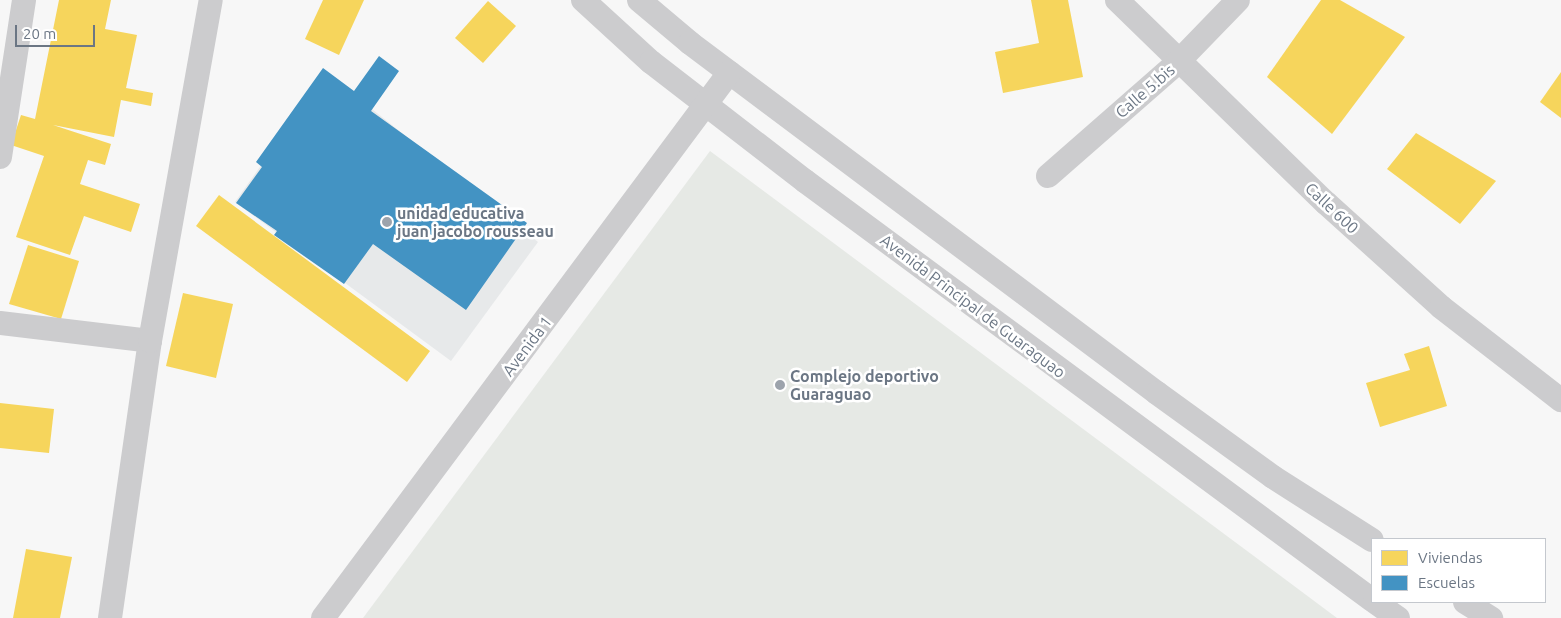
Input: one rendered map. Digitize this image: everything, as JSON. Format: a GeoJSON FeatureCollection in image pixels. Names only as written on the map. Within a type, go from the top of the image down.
{"type":"FeatureCollection","features":[{"type":"Feature","properties":{"kind":"street"},"geometry":{"type":"LineString","coordinates":[[0,157],[24,0]]}},
{"type":"Feature","properties":{"kind":"street"},"geometry":{"type":"LineString","coordinates":[[110,618],[150,342],[211,0]]}},
{"type":"Feature","properties":{"kind":"street","name":"Avenida Principal de Guaraguao"},"geometry":{"type":"LineString","coordinates":[[583,0],[651,62],[707,105],[1091,394],[1371,600]]}},
{"type":"Feature","properties":{"kind":"street"},"geometry":{"type":"LineString","coordinates":[[639,0],[730,72],[1157,393],[1273,477],[1371,539]]}},
{"type":"Feature","properties":{"kind":"street","name":"Calle 600"},"geometry":{"type":"LineString","coordinates":[[1117,0],[1178,62],[1326,203],[1441,306],[1561,400]]}},
{"type":"Feature","properties":{"kind":"street","name":"Calle 5.bis"},"geometry":{"type":"LineString","coordinates":[[1048,176],[1178,62],[1238,0]]}},
{"type":"Feature","properties":{"kind":"street","name":"Avenida 1"},"geometry":{"type":"LineString","coordinates":[[323,618],[730,72]]}},
{"type":"Feature","properties":{"kind":"street"},"geometry":{"type":"LineString","coordinates":[[0,323],[150,342]]}},
{"type":"Feature","properties":{"kind":"street","name":"Avenida Principal de Guaraguao"},"geometry":{"type":"LineString","coordinates":[[1376,603],[1398,618]]}},
{"type":"Feature","properties":{"kind":"street"},"geometry":{"type":"LineString","coordinates":[[1467,603],[1491,618]]}},
{"type":"Feature","properties":{"kind":"shaded area","name":"unidad educativa juan jacobo rousseau"},"geometry":{"type":"Polygon","coordinates":[[[327,73],[538,242],[451,361],[235,202],[327,73]]]}},
{"type":"Feature","properties":{"kind":"shaded area","name":"Complejo deportivo Guaraguao"},"geometry":{"type":"Polygon","coordinates":[[[710,151],[1337,618],[363,618],[710,151]]]}},
{"type":"Feature","properties":{"kind":"building: Viviendas"},"geometry":{"type":"Polygon","coordinates":[[[59,0],[111,0],[105,29],[137,35],[126,88],[153,93],[151,106],[121,100],[114,137],[53,125],[111,144],[105,165],[88,160],[80,184],[140,204],[131,232],[84,216],[70,255],[16,237],[44,156],[11,145],[21,115],[35,119],[59,0]]]}},
{"type":"Feature","properties":{"kind":"building: Viviendas"},"geometry":{"type":"Polygon","coordinates":[[[323,0],[364,0],[339,55],[305,39],[323,0]]]}},
{"type":"Feature","properties":{"kind":"building: Viviendas"},"geometry":{"type":"Polygon","coordinates":[[[1031,0],[1068,0],[1083,77],[1003,93],[995,52],[1039,43],[1031,0]]]}},
{"type":"Feature","properties":{"kind":"building: Viviendas"},"geometry":{"type":"Polygon","coordinates":[[[1321,0],[1340,0],[1405,37],[1332,134],[1267,77],[1321,0]]]}},
{"type":"Feature","properties":{"kind":"building: Viviendas"},"geometry":{"type":"Polygon","coordinates":[[[488,1],[516,26],[483,63],[455,38],[488,1]]]}},
{"type":"Feature","properties":{"kind":"building: Viviendas"},"geometry":{"type":"Polygon","coordinates":[[[1561,72],[1561,118],[1540,102],[1561,72]]]}},
{"type":"Feature","properties":{"kind":"building: Viviendas"},"geometry":{"type":"Polygon","coordinates":[[[1416,133],[1496,181],[1460,224],[1387,169],[1416,133]]]}},
{"type":"Feature","properties":{"kind":"building: Viviendas"},"geometry":{"type":"Polygon","coordinates":[[[219,195],[430,351],[407,382],[196,226],[219,195]]]}},
{"type":"Feature","properties":{"kind":"building: Viviendas"},"geometry":{"type":"Polygon","coordinates":[[[28,245],[79,261],[61,319],[9,304],[28,245]]]}},
{"type":"Feature","properties":{"kind":"building: Viviendas"},"geometry":{"type":"Polygon","coordinates":[[[183,293],[233,304],[216,378],[166,366],[183,293]]]}},
{"type":"Feature","properties":{"kind":"building: Viviendas"},"geometry":{"type":"Polygon","coordinates":[[[1429,346],[1447,406],[1380,427],[1366,383],[1410,370],[1404,354],[1429,346]]]}},
{"type":"Feature","properties":{"kind":"building: Viviendas"},"geometry":{"type":"Polygon","coordinates":[[[0,403],[54,409],[49,453],[0,448],[0,403]]]}},
{"type":"Feature","properties":{"kind":"building: Viviendas"},"geometry":{"type":"Polygon","coordinates":[[[26,549],[72,557],[60,618],[13,618],[26,549]]]}},
{"type":"Feature","properties":{"kind":"building: Escuelas","name":"unidad educativa juan jacobo rousseau"},"geometry":{"type":"Polygon","coordinates":[[[379,56],[399,71],[371,111],[527,223],[466,310],[373,244],[344,284],[274,235],[277,231],[236,203],[262,167],[256,162],[323,68],[354,91],[379,56]]]}},
{"type":"Feature","properties":{"kind":"place","name":"unidad educativa juan jacobo rousseau"},"geometry":{"type":"Point","coordinates":[387,222]}},
{"type":"Feature","properties":{"kind":"place","name":"Complejo deportivo Guaraguao"},"geometry":{"type":"Point","coordinates":[780,385]}}]}
